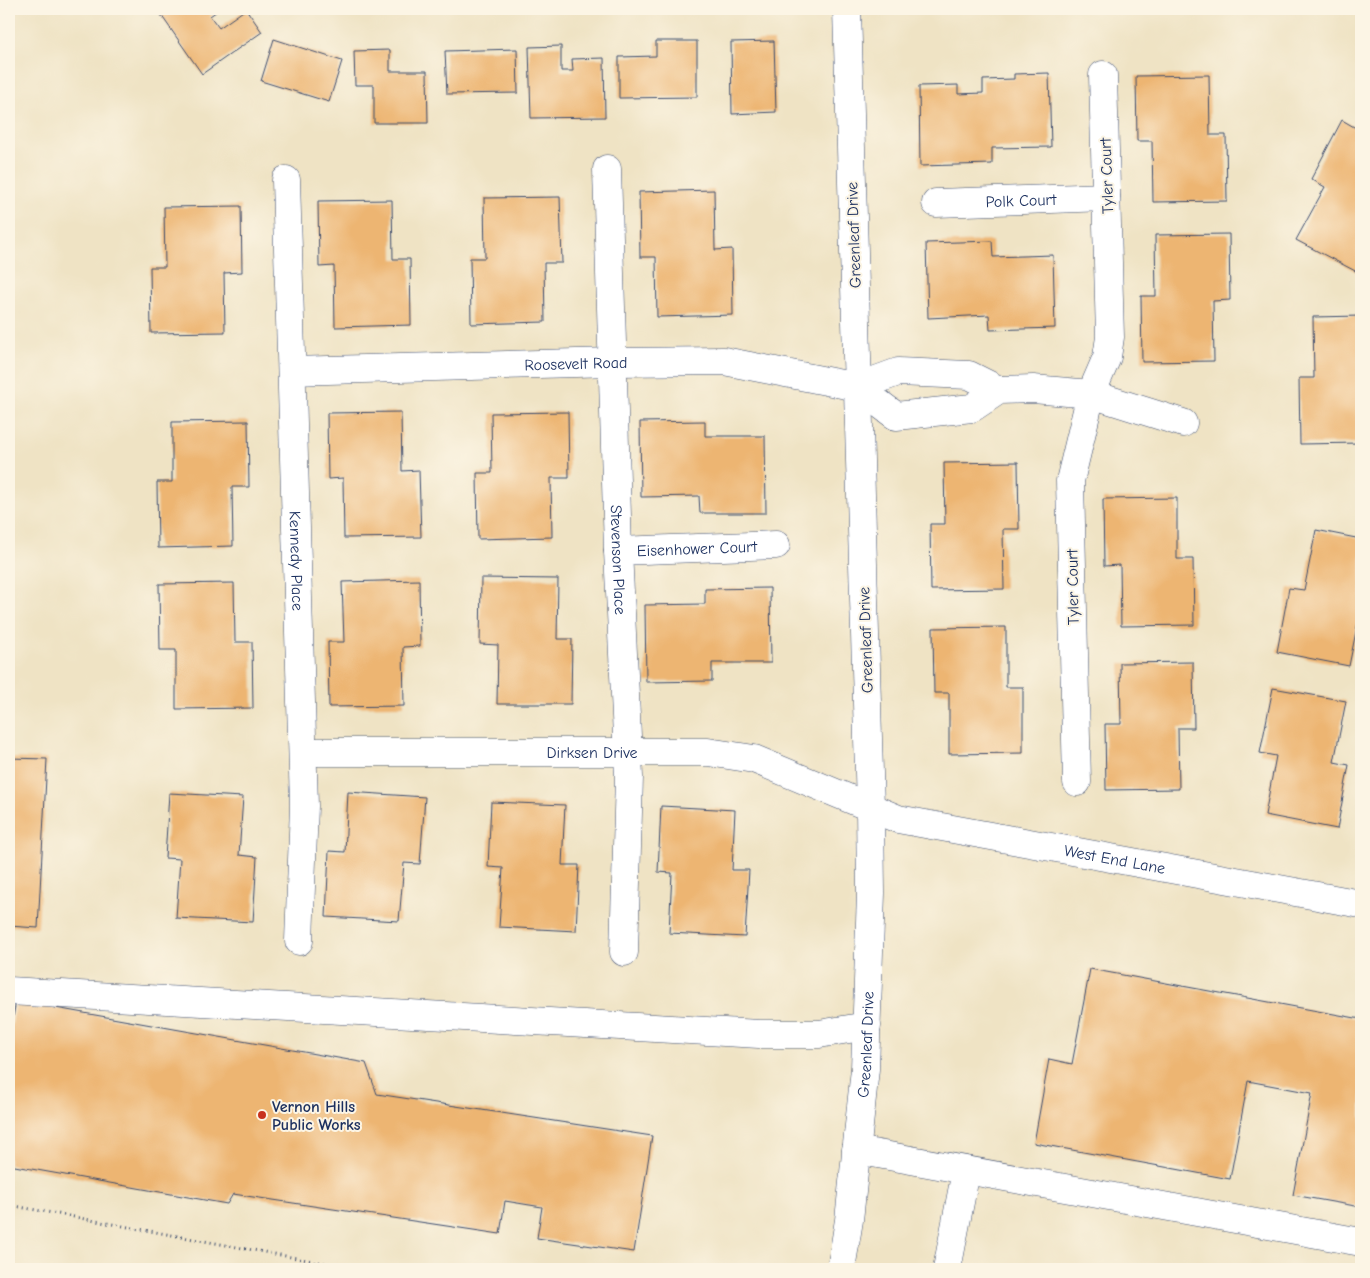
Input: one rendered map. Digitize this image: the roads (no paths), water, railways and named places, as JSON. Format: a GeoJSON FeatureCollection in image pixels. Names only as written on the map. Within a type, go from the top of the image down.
{"type":"FeatureCollection","features":[{"type":"Feature","properties":{"kind":"street","name":"Greenleaf Drive"},"geometry":{"type":"LineString","coordinates":[[841,1269],[849,1220],[865,1069],[871,893],[847,9]]}},
{"type":"Feature","properties":{"kind":"street","name":"Tyler Court"},"geometry":{"type":"LineString","coordinates":[[1077,782],[1070,481],[1091,394],[1107,357],[1110,337],[1103,75]]}},
{"type":"Feature","properties":{"kind":"street","name":"Stevenson Place"},"geometry":{"type":"LineString","coordinates":[[607,169],[618,551],[628,783],[624,952]]}},
{"type":"Feature","properties":{"kind":"street","name":"Kennedy Place"},"geometry":{"type":"LineString","coordinates":[[286,180],[304,806],[299,942]]}},
{"type":"Feature","properties":{"kind":"street","name":"Polk Court"},"geometry":{"type":"LineString","coordinates":[[936,203],[1106,198]]}},
{"type":"Feature","properties":{"kind":"street","name":"Roosevelt Road"},"geometry":{"type":"LineString","coordinates":[[292,371],[613,362],[724,361],[858,387]]}},
{"type":"Feature","properties":{"kind":"street"},"geometry":{"type":"LineString","coordinates":[[858,387],[898,372],[969,375],[999,390],[1033,389],[1091,394],[1183,424]]}},
{"type":"Feature","properties":{"kind":"street"},"geometry":{"type":"LineString","coordinates":[[858,387],[896,416],[972,408],[999,390]]}},
{"type":"Feature","properties":{"kind":"street","name":"Eisenhower Court"},"geometry":{"type":"LineString","coordinates":[[618,551],[776,545]]}},
{"type":"Feature","properties":{"kind":"street","name":"Dirksen Drive"},"geometry":{"type":"LineString","coordinates":[[303,752],[708,752],[754,759],[870,807]]}},
{"type":"Feature","properties":{"kind":"street","name":"West End Lane"},"geometry":{"type":"LineString","coordinates":[[870,807],[898,819],[1361,904]]}},
{"type":"Feature","properties":{"kind":"street"},"geometry":{"type":"LineString","coordinates":[[9,990],[759,1034],[819,1034],[866,1026]]}},
{"type":"Feature","properties":{"kind":"street"},"geometry":{"type":"LineString","coordinates":[[856,1150],[1361,1242]]}},
{"type":"Feature","properties":{"kind":"street"},"geometry":{"type":"LineString","coordinates":[[947,1269],[966,1171]]}},
{"type":"Feature","properties":{"kind":"place","name":"Vernon Hills Public Works"},"geometry":{"type":"Point","coordinates":[262,1115]}}]}
